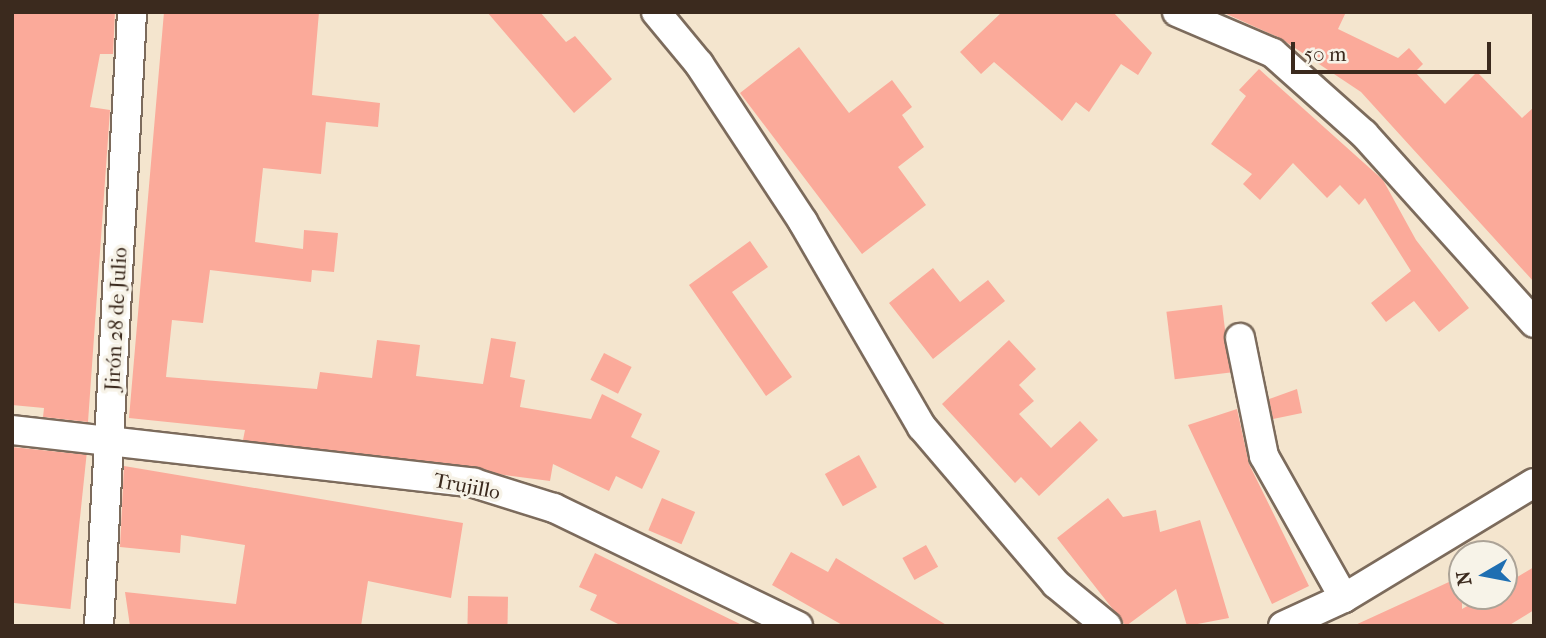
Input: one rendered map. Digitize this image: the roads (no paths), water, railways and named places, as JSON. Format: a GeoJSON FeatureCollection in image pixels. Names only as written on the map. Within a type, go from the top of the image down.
{"type":"FeatureCollection","features":[{"type":"Feature","properties":{"kind":"street","name":"Jirón 28 de Julio"},"geometry":{"type":"LineString","coordinates":[[99,626],[132,12]]}},
{"type":"Feature","properties":{"kind":"street"},"geometry":{"type":"LineString","coordinates":[[656,12],[699,64],[803,222],[922,427],[1056,584],[1107,626]]}},
{"type":"Feature","properties":{"kind":"street"},"geometry":{"type":"LineString","coordinates":[[1177,12],[1273,53],[1364,134],[1534,323]]}},
{"type":"Feature","properties":{"kind":"street"},"geometry":{"type":"LineString","coordinates":[[1240,338],[1264,456],[1288,508],[1344,598]]}},
{"type":"Feature","properties":{"kind":"street","name":"Trujillo"},"geometry":{"type":"LineString","coordinates":[[12,430],[110,436],[474,483],[554,508],[799,626]]}},
{"type":"Feature","properties":{"kind":"street"},"geometry":{"type":"LineString","coordinates":[[1283,626],[1344,598],[1534,483]]}}]}
